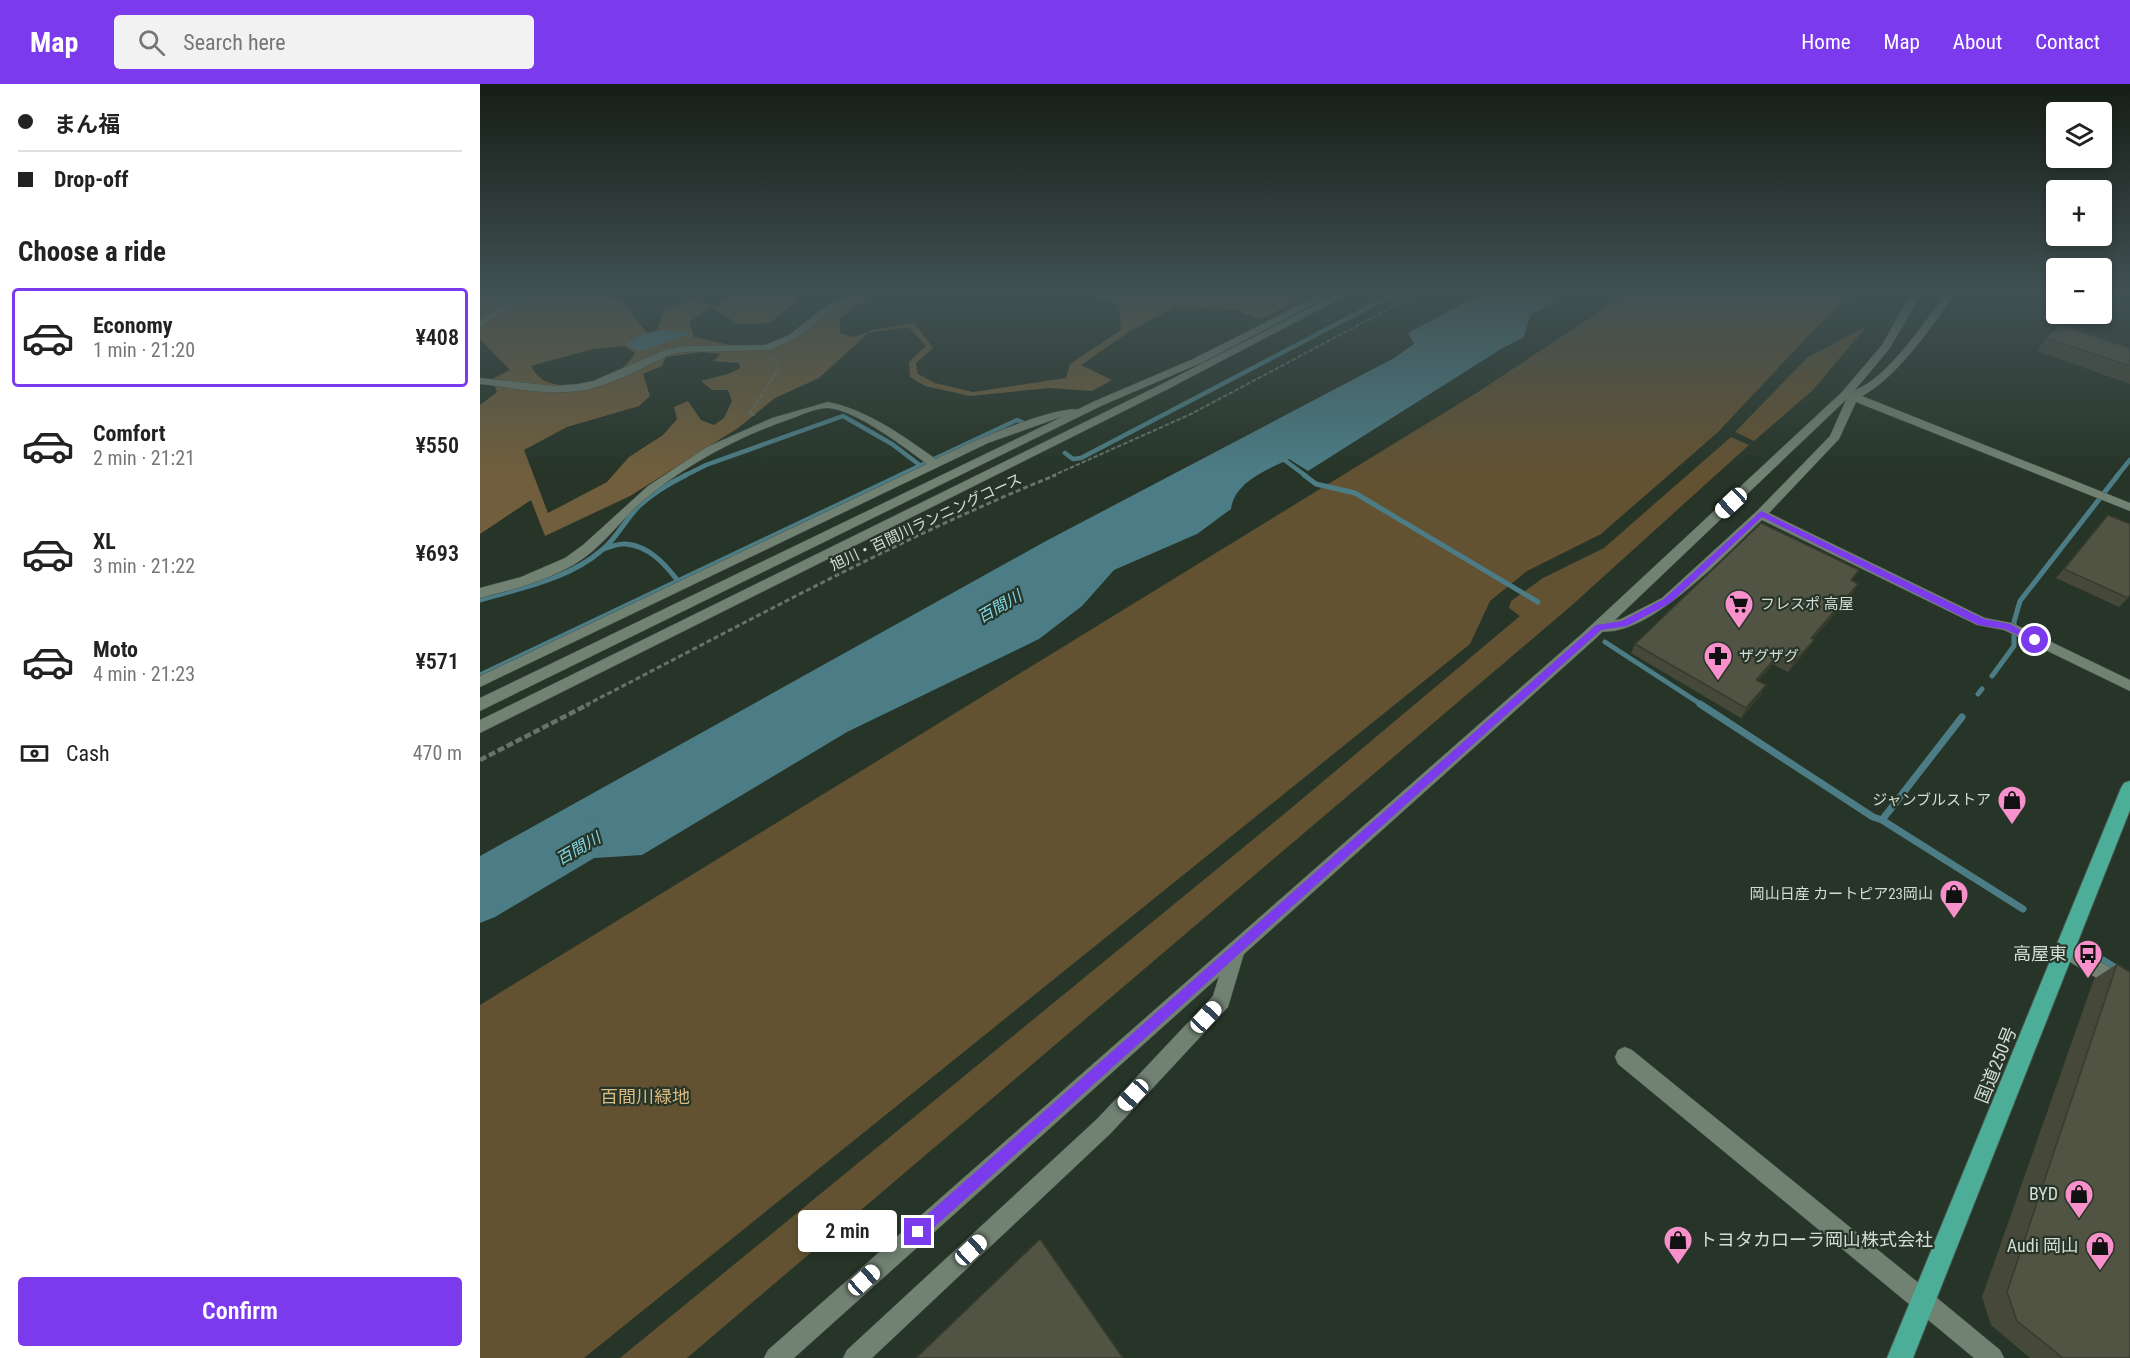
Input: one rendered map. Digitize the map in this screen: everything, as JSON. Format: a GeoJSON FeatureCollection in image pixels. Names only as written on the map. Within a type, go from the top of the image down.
{"type":"FeatureCollection","features":[{"type":"Feature","properties":{"kind":"highway","name":"国道250号"},"geometry":{"type":"LineString","coordinates":[[1900,1358],[2130,788]]}},
{"type":"Feature","properties":{"kind":"street"},"geometry":{"type":"LineString","coordinates":[[480,381],[554,388],[578,387],[596,384],[666,353]]}},
{"type":"Feature","properties":{"kind":"street"},"geometry":{"type":"LineString","coordinates":[[480,705],[1081,412],[1214,353]]}},
{"type":"Feature","properties":{"kind":"street"},"geometry":{"type":"LineString","coordinates":[[480,727],[1229,353]]}},
{"type":"Feature","properties":{"kind":"street"},"geometry":{"type":"LineString","coordinates":[[776,1358],[1599,627],[1850,395],[1881,353]]}},
{"type":"Feature","properties":{"kind":"street"},"geometry":{"type":"LineString","coordinates":[[1599,627],[1624,624],[1667,601],[1761,514],[1835,437],[1850,395],[1875,385],[1903,353]]}},
{"type":"Feature","properties":{"kind":"street"},"geometry":{"type":"LineString","coordinates":[[1850,395],[2130,507]]}},
{"type":"Feature","properties":{"kind":"street"},"geometry":{"type":"LineString","coordinates":[[480,593],[518,584],[572,560],[662,481],[693,460],[776,419],[817,407],[834,407],[870,422],[932,462]]}},
{"type":"Feature","properties":{"kind":"street"},"geometry":{"type":"LineString","coordinates":[[480,681],[932,462],[1059,414],[1081,412]]}},
{"type":"Feature","properties":{"kind":"street"},"geometry":{"type":"LineString","coordinates":[[1761,514],[1982,622],[2014,629],[2130,686]]}},
{"type":"Feature","properties":{"kind":"street"},"geometry":{"type":"LineString","coordinates":[[855,1358],[1104,1126],[1221,1001],[1236,950]]}},
{"type":"Feature","properties":{"kind":"street"},"geometry":{"type":"LineString","coordinates":[[2066,950],[2130,989]]}},
{"type":"Feature","properties":{"kind":"street"},"geometry":{"type":"LineString","coordinates":[[1625,1056],[1992,1358]]}},
{"type":"Feature","properties":{"kind":"path"},"geometry":{"type":"LineString","coordinates":[[770,353],[779,368],[749,414],[776,419]]}},
{"type":"Feature","properties":{"kind":"path","name":"旭川・百間川ランニングコース"},"geometry":{"type":"LineString","coordinates":[[480,760],[790,600],[989,502],[1088,462],[1191,414],[1306,353]]}},
{"type":"Feature","properties":{"kind":"green space","name":"百間川緑地"},"geometry":{"type":"Polygon","coordinates":[[[1536,353],[1792,353],[1717,433],[1601,534],[1527,571],[1490,601],[1470,644],[584,1358],[480,1358],[480,1005],[1478,392],[1536,353]]]}},
{"type":"Feature","properties":{"kind":"green space"},"geometry":{"type":"Polygon","coordinates":[[[1815,353],[1844,353],[1812,391],[1754,441],[1735,432],[1808,357],[1815,353]]]}},
{"type":"Feature","properties":{"kind":"green space"},"geometry":{"type":"Polygon","coordinates":[[[1731,437],[1749,445],[1571,606],[687,1358],[620,1358],[1289,810],[1520,616],[1509,608],[1511,601],[1543,578],[1604,548],[1731,437]]]}},
{"type":"Feature","properties":{"kind":"shaded area"},"geometry":{"type":"Polygon","coordinates":[[[494,353],[577,353],[531,366],[543,380],[554,384],[581,385],[619,371],[635,353],[692,353],[666,357],[662,366],[643,374],[650,396],[639,406],[567,427],[524,450],[548,513],[607,482],[629,457],[663,435],[677,419],[674,407],[688,401],[701,420],[714,425],[724,418],[732,401],[728,390],[712,390],[701,381],[731,373],[740,368],[739,363],[713,361],[721,354],[716,353],[846,353],[819,378],[775,398],[738,428],[630,496],[545,536],[531,500],[480,534],[480,405],[497,392],[492,379],[510,370],[494,353]]]}},
{"type":"Feature","properties":{"kind":"shaded area"},"geometry":{"type":"Polygon","coordinates":[[[918,353],[927,353],[916,363],[918,374],[935,383],[973,392],[1066,378],[1070,364],[1086,353],[1098,353],[1081,365],[1112,380],[1092,391],[1049,388],[970,396],[925,386],[910,377],[909,362],[918,353]]]}},
{"type":"Feature","properties":{"kind":"water"},"geometry":{"type":"Polygon","coordinates":[[[1400,353],[1494,353],[1308,471],[1289,459],[1262,472],[1239,491],[1231,509],[1197,534],[1114,570],[1082,606],[1039,639],[847,732],[642,855],[532,862],[490,885],[480,898],[480,856],[1046,541],[1400,353]]]}},
{"type":"Feature","properties":{"kind":"building"},"geometry":{"type":"Polygon","coordinates":[[[2092,353],[2130,353],[2130,366],[2092,353]]]}},
{"type":"Feature","properties":{"kind":"building"},"geometry":{"type":"Polygon","coordinates":[[[2108,515],[2130,524],[2130,595],[2128,598],[2064,569],[2108,515]]]}},
{"type":"Feature","properties":{"kind":"building","name":"フレスポ 高屋"},"geometry":{"type":"Polygon","coordinates":[[[1761,523],[1859,570],[1851,580],[1858,584],[1811,638],[1814,640],[1794,662],[1779,654],[1756,680],[1766,685],[1746,708],[1635,644],[1761,523]]]}},
{"type":"Feature","properties":{"kind":"building"},"geometry":{"type":"Polygon","coordinates":[[[2117,964],[2130,972],[2130,1358],[2063,1358],[2017,1321],[2007,1292],[2117,964]]]}},
{"type":"Feature","properties":{"kind":"building"},"geometry":{"type":"Polygon","coordinates":[[[1040,1239],[1123,1358],[916,1358],[1040,1239]]]}},
{"type":"Feature","properties":{"kind":"waterway"},"geometry":{"type":"LineString","coordinates":[[1065,453],[1073,459],[1081,458],[1281,353]]}},
{"type":"Feature","properties":{"kind":"waterway"},"geometry":{"type":"LineString","coordinates":[[686,475],[706,465],[843,416],[892,444],[920,465]]}},
{"type":"Feature","properties":{"kind":"waterway"},"geometry":{"type":"LineString","coordinates":[[920,465],[1017,420],[1022,422]]}},
{"type":"Feature","properties":{"kind":"waterway"},"geometry":{"type":"LineString","coordinates":[[1279,456],[1306,476]]}},
{"type":"Feature","properties":{"kind":"waterway"},"geometry":{"type":"LineString","coordinates":[[2117,476],[2130,460]]}},
{"type":"Feature","properties":{"kind":"waterway"},"geometry":{"type":"LineString","coordinates":[[898,476],[920,465]]}},
{"type":"Feature","properties":{"kind":"waterway"},"geometry":{"type":"LineString","coordinates":[[480,600],[528,587],[560,575],[589,560],[607,545],[645,500],[686,475]]}},
{"type":"Feature","properties":{"kind":"waterway"},"geometry":{"type":"LineString","coordinates":[[678,581],[901,475]]}},
{"type":"Feature","properties":{"kind":"waterway"},"geometry":{"type":"LineString","coordinates":[[1304,475],[1316,484],[1355,493],[1538,602]]}},
{"type":"Feature","properties":{"kind":"waterway"},"geometry":{"type":"LineString","coordinates":[[1992,676],[2014,646],[2014,622],[2020,601],[2118,475]]}},
{"type":"Feature","properties":{"kind":"waterway"},"geometry":{"type":"LineString","coordinates":[[603,549],[623,544],[642,548],[662,562],[678,581]]}},
{"type":"Feature","properties":{"kind":"waterway"},"geometry":{"type":"LineString","coordinates":[[480,675],[678,581]]}},
{"type":"Feature","properties":{"kind":"waterway"},"geometry":{"type":"LineString","coordinates":[[1605,642],[1702,705]]}},
{"type":"Feature","properties":{"kind":"waterway"},"geometry":{"type":"LineString","coordinates":[[1978,694],[1982,689]]}},
{"type":"Feature","properties":{"kind":"waterway"},"geometry":{"type":"LineString","coordinates":[[1700,704],[1873,817],[1882,820]]}},
{"type":"Feature","properties":{"kind":"waterway"},"geometry":{"type":"LineString","coordinates":[[1882,820],[1962,717]]}},
{"type":"Feature","properties":{"kind":"waterway"},"geometry":{"type":"LineString","coordinates":[[1882,820],[2023,909]]}},
{"type":"Feature","properties":{"kind":"waterway","name":"百間川"},"geometry":{"type":"LineString","coordinates":[[480,904],[597,836]]}},
{"type":"Feature","properties":{"kind":"waterway"},"geometry":{"type":"LineString","coordinates":[[2103,960],[2130,977]]}},
{"type":"Feature","properties":{"kind":"place","name":"フレスポ 高屋"},"geometry":{"type":"Point","coordinates":[1739,630]}},
{"type":"Feature","properties":{"kind":"place","name":"ザグザグ"},"geometry":{"type":"Point","coordinates":[1718,682]}},
{"type":"Feature","properties":{"kind":"place","name":"ジャンブルストア"},"geometry":{"type":"Point","coordinates":[2012,826]}},
{"type":"Feature","properties":{"kind":"place","name":"岡山日産 カートピア23岡山"},"geometry":{"type":"Point","coordinates":[1954,920]}},
{"type":"Feature","properties":{"kind":"place","name":"高屋東"},"geometry":{"type":"Point","coordinates":[2088,980]}},
{"type":"Feature","properties":{"kind":"place","name":"BYD"},"geometry":{"type":"Point","coordinates":[2079,1220]}},
{"type":"Feature","properties":{"kind":"place","name":"トヨタカローラ岡山株式会社"},"geometry":{"type":"Point","coordinates":[1678,1266]}},
{"type":"Feature","properties":{"kind":"place","name":"Audi 岡山"},"geometry":{"type":"Point","coordinates":[2100,1272]}},
{"type":"Feature","properties":{"kind":"route"},"geometry":{"type":"LineString","coordinates":[[918,1232],[1599,627],[1624,624],[1667,601],[1761,514],[1982,622],[2007,626],[2035,640]]}}]}
